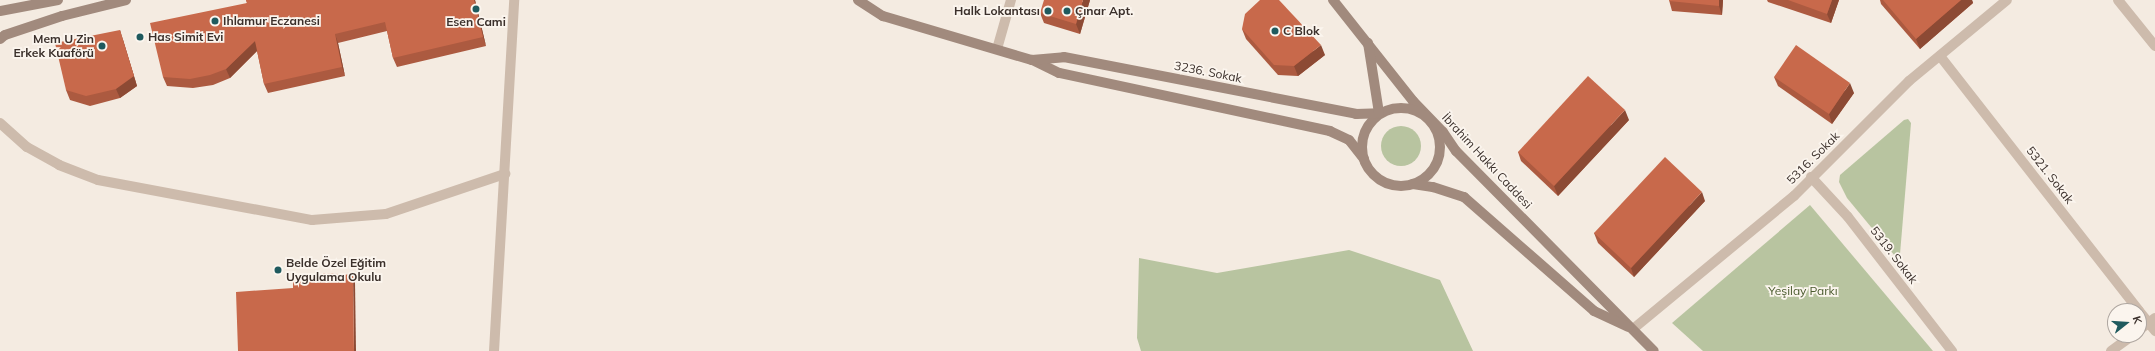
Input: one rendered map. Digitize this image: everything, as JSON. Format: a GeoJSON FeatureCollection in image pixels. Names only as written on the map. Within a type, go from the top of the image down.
{"type":"FeatureCollection","features":[{"type":"Feature","properties":{"kind":"street"},"geometry":{"type":"LineString","coordinates":[[0,11],[58,0]]}},
{"type":"Feature","properties":{"kind":"street"},"geometry":{"type":"LineString","coordinates":[[0,39],[5,35],[62,16],[126,0]]}},
{"type":"Feature","properties":{"kind":"street"},"geometry":{"type":"LineString","coordinates":[[494,351],[514,0]]}},
{"type":"Feature","properties":{"kind":"street","name":"3236. Sokak"},"geometry":{"type":"LineString","coordinates":[[858,0],[883,16],[1032,60],[1059,74],[1330,131],[1348,140],[1364,159]]}},
{"type":"Feature","properties":{"kind":"street"},"geometry":{"type":"LineString","coordinates":[[997,49],[1011,0]]}},
{"type":"Feature","properties":{"kind":"street","name":"İbrahim Hakkı Caddesi"},"geometry":{"type":"LineString","coordinates":[[1333,0],[1427,117],[1443,132],[1456,151],[1654,351]]}},
{"type":"Feature","properties":{"kind":"street","name":"5316. Sokak"},"geometry":{"type":"LineString","coordinates":[[1633,329],[1794,196],[1811,177],[1909,81],[2007,0]]}},
{"type":"Feature","properties":{"kind":"street"},"geometry":{"type":"LineString","coordinates":[[2118,0],[2155,46]]}},
{"type":"Feature","properties":{"kind":"street"},"geometry":{"type":"LineString","coordinates":[[1368,43],[1379,114]]}},
{"type":"Feature","properties":{"kind":"street","name":"5321. Sokak"},"geometry":{"type":"LineString","coordinates":[[1940,56],[2133,303]]}},
{"type":"Feature","properties":{"kind":"street","name":"3236. Sokak"},"geometry":{"type":"LineString","coordinates":[[1032,60],[1064,57],[1349,112],[1379,114]]}},
{"type":"Feature","properties":{"kind":"street"},"geometry":{"type":"LineString","coordinates":[[1404,107],[1416,110],[1427,117],[1435,126],[1439,137],[1440,149],[1438,160],[1432,171],[1424,179],[1413,184],[1401,186],[1390,184],[1379,179],[1370,170],[1364,159],[1362,146],[1364,134],[1370,122],[1379,114],[1391,108],[1404,107]]}},
{"type":"Feature","properties":{"kind":"street"},"geometry":{"type":"LineString","coordinates":[[0,123],[27,147],[59,165],[98,180],[312,220],[386,214],[505,174]]}},
{"type":"Feature","properties":{"kind":"street","name":"5319. Sokak"},"geometry":{"type":"LineString","coordinates":[[1811,177],[1848,217],[1952,351]]}},
{"type":"Feature","properties":{"kind":"street","name":"İbrahim Hakkı Caddesi"},"geometry":{"type":"LineString","coordinates":[[1413,184],[1433,187],[1464,198],[1594,310],[1633,329]]}},
{"type":"Feature","properties":{"kind":"street"},"geometry":{"type":"LineString","coordinates":[[2111,351],[2122,343]]}},
{"type":"Feature","properties":{"kind":"green space"},"geometry":{"type":"Polygon","coordinates":[[[1908,119],[1911,123],[1900,254],[1895,256],[1847,198],[1839,182],[1840,175],[1904,120],[1908,119]]]}},
{"type":"Feature","properties":{"kind":"green space"},"geometry":{"type":"Polygon","coordinates":[[[1397,126],[1405,126],[1412,129],[1418,135],[1421,146],[1418,157],[1412,163],[1405,166],[1397,166],[1390,163],[1384,157],[1381,150],[1381,142],[1384,135],[1390,129],[1397,126]]]}},
{"type":"Feature","properties":{"kind":"green space","name":"Yeşilay Parkı"},"geometry":{"type":"Polygon","coordinates":[[[1810,205],[1933,351],[1703,351],[1672,323],[1810,205]]]}},
{"type":"Feature","properties":{"kind":"green space"},"geometry":{"type":"Polygon","coordinates":[[[1349,250],[1440,280],[1473,351],[1141,351],[1137,338],[1139,258],[1217,273],[1349,250]]]}},
{"type":"Feature","properties":{"kind":"building"},"geometry":{"type":"Polygon","coordinates":[[[246,0],[474,0],[483,37],[393,58],[385,22],[335,34],[342,67],[264,84],[255,41],[226,69],[210,75],[190,79],[163,77],[150,23],[247,3],[246,0]]]}},
{"type":"Feature","properties":{"kind":"building"},"geometry":{"type":"Polygon","coordinates":[[[1044,0],[1083,0],[1076,24],[1040,13],[1044,0]]]}},
{"type":"Feature","properties":{"kind":"building","name":"C Blok"},"geometry":{"type":"Polygon","coordinates":[[[1260,0],[1279,0],[1321,45],[1294,66],[1274,65],[1242,29],[1245,14],[1260,0]]]}},
{"type":"Feature","properties":{"kind":"building"},"geometry":{"type":"Polygon","coordinates":[[[1719,0],[1719,6],[1669,1],[1719,0]]]}},
{"type":"Feature","properties":{"kind":"building"},"geometry":{"type":"Polygon","coordinates":[[[1788,0],[1832,0],[1827,14],[1788,0]]]}},
{"type":"Feature","properties":{"kind":"building"},"geometry":{"type":"Polygon","coordinates":[[[1883,0],[1961,0],[1916,39],[1883,0]]]}},
{"type":"Feature","properties":{"kind":"building"},"geometry":{"type":"Polygon","coordinates":[[[120,30],[134,76],[116,89],[86,96],[66,90],[55,43],[120,30]]]}},
{"type":"Feature","properties":{"kind":"building"},"geometry":{"type":"Polygon","coordinates":[[[1796,45],[1850,83],[1829,114],[1774,77],[1796,45]]]}},
{"type":"Feature","properties":{"kind":"building"},"geometry":{"type":"Polygon","coordinates":[[[1588,76],[1625,110],[1554,186],[1518,152],[1588,76]]]}},
{"type":"Feature","properties":{"kind":"building"},"geometry":{"type":"Polygon","coordinates":[[[1665,157],[1702,192],[1631,268],[1594,233],[1665,157]]]}},
{"type":"Feature","properties":{"kind":"building"},"geometry":{"type":"Polygon","coordinates":[[[323,273],[353,275],[354,351],[238,351],[236,292],[293,288],[293,282],[323,280],[323,273]]]}},
{"type":"Feature","properties":{"kind":"place","name":"Esen Cami"},"geometry":{"type":"Point","coordinates":[476,9]}},
{"type":"Feature","properties":{"kind":"place","name":"Halk Lokantası"},"geometry":{"type":"Point","coordinates":[1048,11]}},
{"type":"Feature","properties":{"kind":"place","name":"Çınar Apt."},"geometry":{"type":"Point","coordinates":[1067,11]}},
{"type":"Feature","properties":{"kind":"place","name":"Ihlamur Eczanesi"},"geometry":{"type":"Point","coordinates":[215,21]}},
{"type":"Feature","properties":{"kind":"place","name":"C Blok"},"geometry":{"type":"Point","coordinates":[1275,31]}},
{"type":"Feature","properties":{"kind":"place","name":"Has Simit Evi"},"geometry":{"type":"Point","coordinates":[140,37]}},
{"type":"Feature","properties":{"kind":"place","name":"Mem U Zin Erkek Kuaförü"},"geometry":{"type":"Point","coordinates":[102,46]}},
{"type":"Feature","properties":{"kind":"place","name":"Belde Özel Eğitim Uygulama Okulu"},"geometry":{"type":"Point","coordinates":[278,270]}}]}
